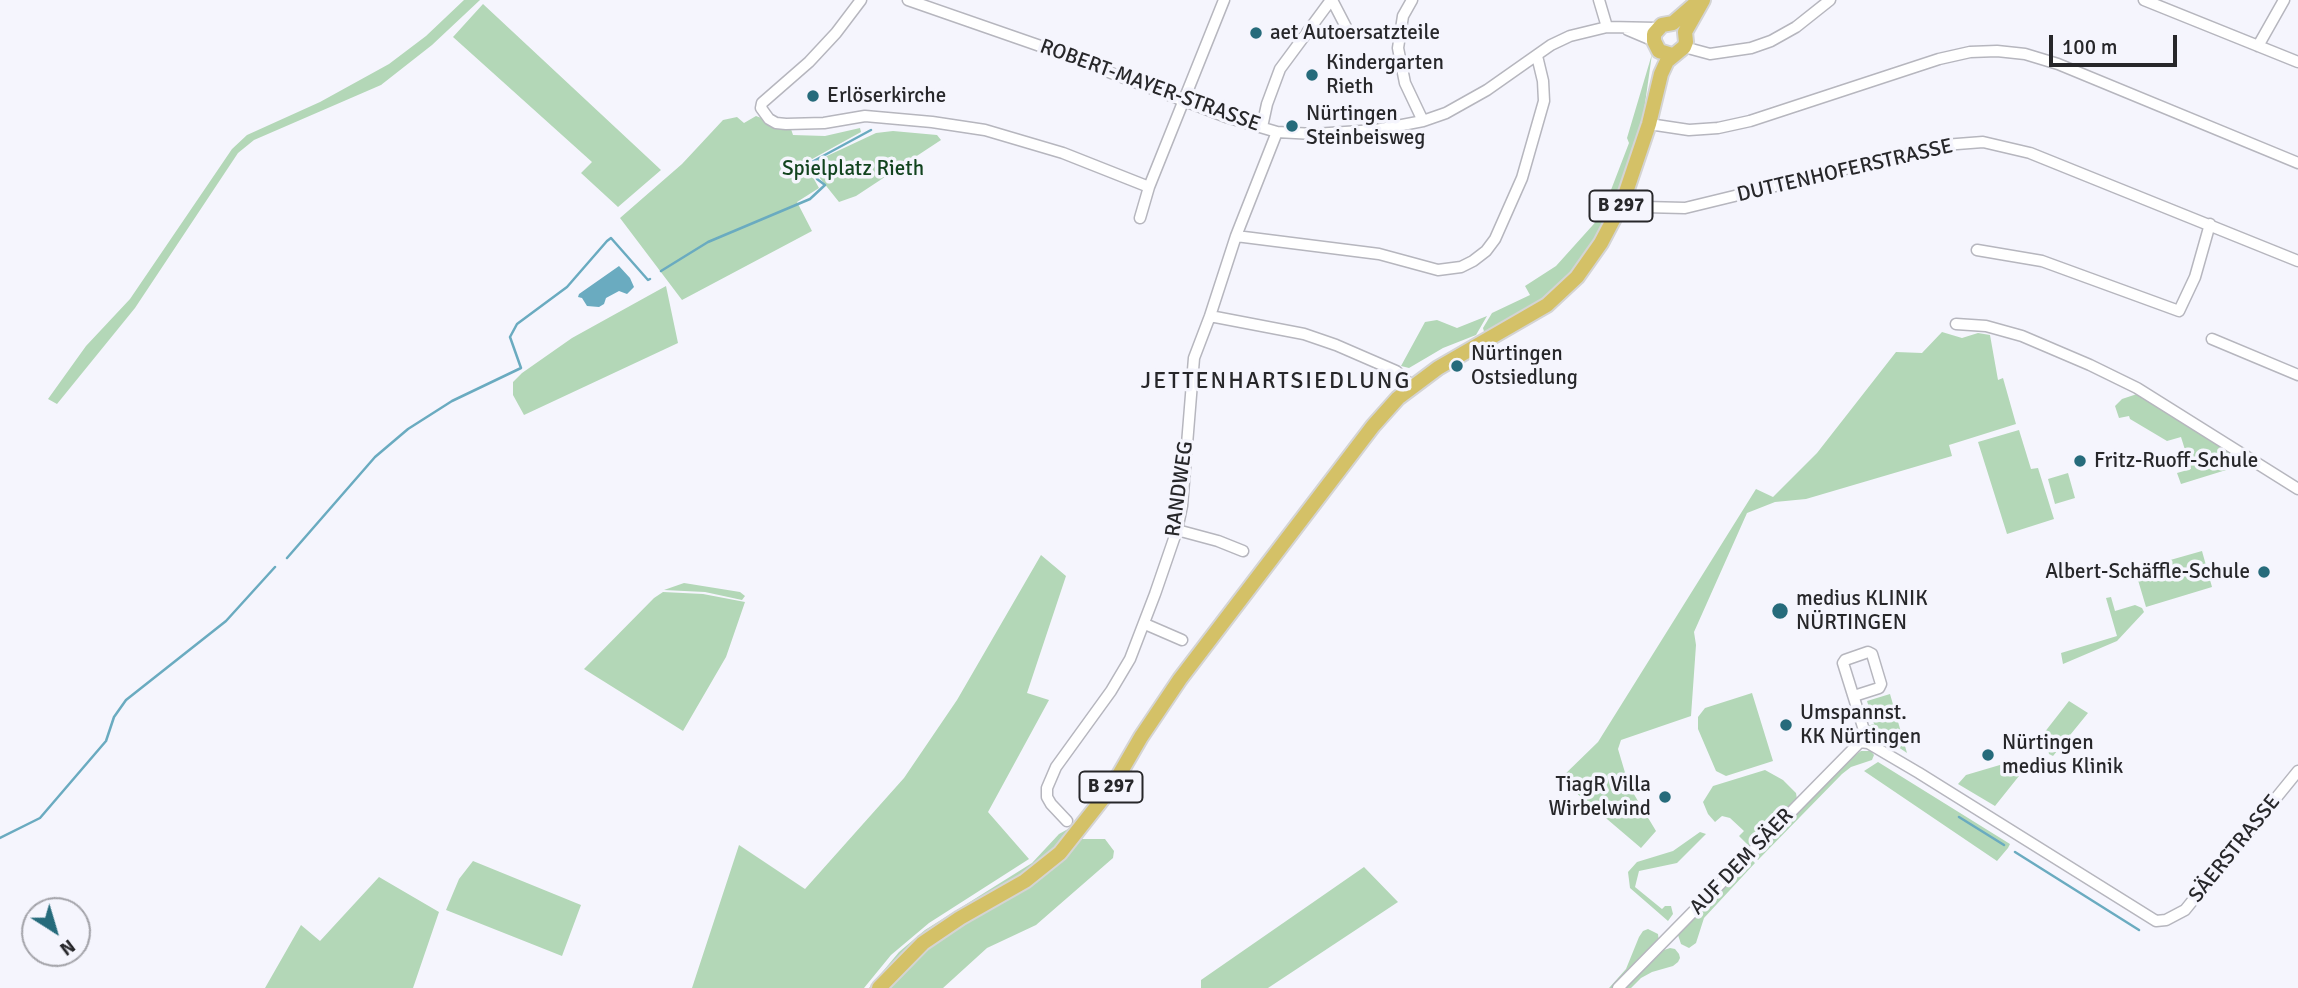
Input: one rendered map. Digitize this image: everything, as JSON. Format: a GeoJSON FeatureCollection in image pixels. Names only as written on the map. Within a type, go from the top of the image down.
{"type":"FeatureCollection","features":[{"type":"Feature","properties":{"kind":"main road","name":"B 297"},"geometry":{"type":"LineString","coordinates":[[879,988],[923,943],[960,918],[1025,881],[1060,853],[1112,787],[1180,679],[1382,414],[1412,386],[1452,359],[1530,316],[1562,293],[1587,263],[1623,201],[1650,124],[1665,45],[1686,42],[1679,27],[1702,0]]}},
{"type":"Feature","properties":{"kind":"main road"},"geometry":{"type":"LineString","coordinates":[[1665,45],[1667,23],[1679,27]]}},
{"type":"Feature","properties":{"kind":"street"},"geometry":{"type":"LineString","coordinates":[[861,0],[809,62],[762,103],[761,108],[776,123],[824,123],[865,116],[985,130],[1062,153],[1149,187]]}},
{"type":"Feature","properties":{"kind":"street","name":"ROBERT-MAYER-STRASSE"},"geometry":{"type":"LineString","coordinates":[[908,0],[1046,48],[1185,102],[1277,132],[1348,133],[1376,131],[1446,113],[1488,90],[1570,36],[1607,27],[1624,28],[1665,45],[1710,54],[1751,48],[1770,41],[1796,27],[1830,0]]}},
{"type":"Feature","properties":{"kind":"street"},"geometry":{"type":"LineString","coordinates":[[1140,218],[1149,187],[1224,0]]}},
{"type":"Feature","properties":{"kind":"street"},"geometry":{"type":"LineString","coordinates":[[1262,127],[1280,69],[1331,0],[1346,27]]}},
{"type":"Feature","properties":{"kind":"street"},"geometry":{"type":"LineString","coordinates":[[1412,0],[1403,16],[1398,48],[1405,83],[1423,121]]}},
{"type":"Feature","properties":{"kind":"street"},"geometry":{"type":"LineString","coordinates":[[1599,0],[1607,27]]}},
{"type":"Feature","properties":{"kind":"street"},"geometry":{"type":"LineString","coordinates":[[2144,0],[2298,62]]}},
{"type":"Feature","properties":{"kind":"street"},"geometry":{"type":"LineString","coordinates":[[2258,46],[2284,0]]}},
{"type":"Feature","properties":{"kind":"street"},"geometry":{"type":"LineString","coordinates":[[1650,124],[1689,130],[1718,128],[1750,121],[1939,60],[1970,52],[1997,51],[2025,54],[2058,64],[2298,163]]}},
{"type":"Feature","properties":{"kind":"street"},"geometry":{"type":"LineString","coordinates":[[1236,236],[1379,254],[1438,270],[1461,267],[1472,261],[1486,251],[1495,239],[1522,178],[1544,101],[1537,56]]}},
{"type":"Feature","properties":{"kind":"street","name":"RANDWEG"},"geometry":{"type":"LineString","coordinates":[[1067,821],[1047,797],[1046,788],[1050,778],[1111,691],[1130,659],[1144,624],[1177,530],[1182,506],[1194,358],[1236,236],[1277,132]]}},
{"type":"Feature","properties":{"kind":"street","name":"DUTTENHOFERSTRASSE"},"geometry":{"type":"LineString","coordinates":[[1623,201],[1644,206],[1685,208],[1944,145],[1983,142],[2030,153],[2298,261]]}},
{"type":"Feature","properties":{"kind":"street"},"geometry":{"type":"LineString","coordinates":[[1978,250],[2042,261],[2179,311],[2194,277],[2210,224]]}},
{"type":"Feature","properties":{"kind":"street"},"geometry":{"type":"LineString","coordinates":[[1210,316],[1315,337],[1396,371],[1412,386]]}},
{"type":"Feature","properties":{"kind":"street"},"geometry":{"type":"LineString","coordinates":[[1956,324],[1986,326],[2022,336],[2090,365],[2137,388],[2298,489]]}},
{"type":"Feature","properties":{"kind":"street"},"geometry":{"type":"LineString","coordinates":[[2212,340],[2298,375]]}},
{"type":"Feature","properties":{"kind":"street"},"geometry":{"type":"LineString","coordinates":[[1177,530],[1243,551]]}},
{"type":"Feature","properties":{"kind":"street"},"geometry":{"type":"LineString","coordinates":[[1144,624],[1182,640]]}},
{"type":"Feature","properties":{"kind":"street"},"geometry":{"type":"LineString","coordinates":[[1854,696],[1879,688],[1881,684],[1872,654],[1868,652],[1843,663],[1868,743]]}},
{"type":"Feature","properties":{"kind":"street","name":"AUF DEM SÄER"},"geometry":{"type":"LineString","coordinates":[[1618,988],[1860,742],[1868,743]]}},
{"type":"Feature","properties":{"kind":"street","name":"SÄERSTRASSE"},"geometry":{"type":"LineString","coordinates":[[1868,743],[2156,921],[2166,920],[2185,910],[2298,771]]}},
{"type":"Feature","properties":{"kind":"green space"},"geometry":{"type":"Polygon","coordinates":[[[464,0],[480,0],[432,45],[381,85],[254,140],[238,153],[135,308],[57,404],[48,399],[86,346],[130,299],[232,149],[247,135],[320,102],[389,64],[426,36],[464,0]]]}},
{"type":"Feature","properties":{"kind":"green space"},"geometry":{"type":"Polygon","coordinates":[[[483,4],[661,170],[618,207],[581,173],[592,162],[453,37],[483,4]]]}},
{"type":"Feature","properties":{"kind":"green space"},"geometry":{"type":"Polygon","coordinates":[[[1652,54],[1642,125],[1623,185],[1599,237],[1556,293],[1485,335],[1483,328],[1492,313],[1530,295],[1525,286],[1556,266],[1601,216],[1629,143],[1627,138],[1652,54]]]}},
{"type":"Feature","properties":{"kind":"green space"},"geometry":{"type":"Polygon","coordinates":[[[756,116],[774,128],[791,129],[793,135],[825,136],[860,128],[861,132],[805,163],[819,188],[797,202],[812,231],[682,300],[620,218],[682,164],[723,120],[737,117],[744,123],[756,116]]]}},
{"type":"Feature","properties":{"kind":"green space","name":"Spielplatz Rieth"},"geometry":{"type":"Polygon","coordinates":[[[893,131],[937,135],[941,140],[856,196],[839,202],[811,167],[812,163],[876,133],[893,131]]]}},
{"type":"Feature","properties":{"kind":"green space"},"geometry":{"type":"Polygon","coordinates":[[[666,286],[678,343],[524,415],[513,395],[513,382],[522,373],[572,338],[666,286]]]}},
{"type":"Feature","properties":{"kind":"green space"},"geometry":{"type":"Polygon","coordinates":[[[1487,316],[1476,335],[1443,348],[1409,368],[1401,366],[1425,322],[1437,320],[1457,328],[1487,316]]]}},
{"type":"Feature","properties":{"kind":"green space"},"geometry":{"type":"Polygon","coordinates":[[[1942,332],[1962,338],[1978,333],[1990,335],[1998,380],[2003,378],[2016,424],[1949,445],[1952,456],[1806,499],[1775,502],[1747,513],[1694,632],[1696,645],[1691,716],[1621,740],[1618,749],[1629,786],[1656,831],[1641,848],[1560,779],[1598,742],[1756,489],[1773,497],[1817,453],[1896,352],[1922,353],[1942,332]]]}},
{"type":"Feature","properties":{"kind":"green space"},"geometry":{"type":"Polygon","coordinates":[[[2137,394],[2246,461],[2239,466],[2181,484],[2177,473],[2191,469],[2181,437],[2167,441],[2129,416],[2119,418],[2115,406],[2122,399],[2137,394]]]}},
{"type":"Feature","properties":{"kind":"green space"},"geometry":{"type":"Polygon","coordinates":[[[2019,430],[2031,469],[2038,468],[2054,519],[2007,534],[1978,442],[2019,430]]]}},
{"type":"Feature","properties":{"kind":"green space"},"geometry":{"type":"Polygon","coordinates":[[[2068,473],[2075,498],[2055,504],[2048,479],[2068,473]]]}},
{"type":"Feature","properties":{"kind":"green space"},"geometry":{"type":"Polygon","coordinates":[[[2202,551],[2212,587],[2146,607],[2135,570],[2202,551]]]}},
{"type":"Feature","properties":{"kind":"green space"},"geometry":{"type":"Polygon","coordinates":[[[1041,555],[1066,576],[1027,693],[1049,700],[988,812],[1029,859],[929,923],[891,955],[864,988],[692,988],[739,845],[805,889],[904,778],[957,700],[1041,555]]]}},
{"type":"Feature","properties":{"kind":"green space"},"geometry":{"type":"Polygon","coordinates":[[[684,583],[740,592],[745,596],[742,600],[705,592],[664,590],[684,583]]]}},
{"type":"Feature","properties":{"kind":"green space"},"geometry":{"type":"Polygon","coordinates":[[[663,592],[703,594],[745,602],[726,657],[683,731],[584,669],[663,592]]]}},
{"type":"Feature","properties":{"kind":"green space"},"geometry":{"type":"Polygon","coordinates":[[[2111,597],[2115,611],[2135,605],[2144,612],[2117,641],[2063,664],[2061,653],[2117,636],[2106,598],[2111,597]]]}},
{"type":"Feature","properties":{"kind":"green space"},"geometry":{"type":"Polygon","coordinates":[[[1752,693],[1773,761],[1726,776],[1716,771],[1698,729],[1698,717],[1705,708],[1752,693]]]}},
{"type":"Feature","properties":{"kind":"green space"},"geometry":{"type":"Polygon","coordinates":[[[1890,694],[1907,753],[1867,726],[1874,724],[1867,701],[1890,694]]]}},
{"type":"Feature","properties":{"kind":"green space"},"geometry":{"type":"Polygon","coordinates":[[[2069,701],[2088,713],[2053,756],[2049,754],[2044,733],[2069,701]]]}},
{"type":"Feature","properties":{"kind":"green space"},"geometry":{"type":"Polygon","coordinates":[[[1861,751],[1871,751],[1874,755],[1872,760],[1851,767],[1842,774],[1758,860],[1755,857],[1861,751]]]}},
{"type":"Feature","properties":{"kind":"green space"},"geometry":{"type":"Polygon","coordinates":[[[1878,762],[2010,844],[2008,848],[1997,861],[1864,771],[1878,762]]]}},
{"type":"Feature","properties":{"kind":"green space"},"geometry":{"type":"Polygon","coordinates":[[[2010,762],[2018,767],[2019,776],[1995,806],[1958,784],[1966,775],[2010,762]]]}},
{"type":"Feature","properties":{"kind":"green space"},"geometry":{"type":"Polygon","coordinates":[[[1765,770],[1783,780],[1796,793],[1797,799],[1751,848],[1739,836],[1744,831],[1730,818],[1722,816],[1715,822],[1703,802],[1713,786],[1765,770]]]}},
{"type":"Feature","properties":{"kind":"green space"},"geometry":{"type":"Polygon","coordinates":[[[1068,829],[1071,831],[1067,840],[874,988],[869,988],[899,952],[925,930],[1032,863],[1059,834],[1068,829]]]}},
{"type":"Feature","properties":{"kind":"green space"},"geometry":{"type":"Polygon","coordinates":[[[1700,832],[1706,834],[1677,863],[1639,871],[1635,887],[1662,909],[1671,906],[1673,914],[1668,921],[1630,888],[1628,872],[1637,862],[1673,851],[1700,832]]]}},
{"type":"Feature","properties":{"kind":"green space"},"geometry":{"type":"Polygon","coordinates":[[[1082,839],[1105,839],[1114,851],[1113,858],[1036,925],[987,948],[943,988],[888,988],[919,955],[949,930],[1035,882],[1060,862],[1082,839]]]}},
{"type":"Feature","properties":{"kind":"green space"},"geometry":{"type":"Polygon","coordinates":[[[1752,860],[1755,863],[1704,918],[1696,943],[1689,948],[1681,944],[1678,935],[1752,860]]]}},
{"type":"Feature","properties":{"kind":"green space"},"geometry":{"type":"Polygon","coordinates":[[[473,861],[581,905],[562,956],[446,910],[459,879],[473,861]]]}},
{"type":"Feature","properties":{"kind":"green space"},"geometry":{"type":"Polygon","coordinates":[[[1364,867],[1398,902],[1268,988],[1201,988],[1201,980],[1364,867]]]}},
{"type":"Feature","properties":{"kind":"green space"},"geometry":{"type":"Polygon","coordinates":[[[379,877],[439,912],[413,988],[265,988],[301,925],[320,941],[379,877]]]}},
{"type":"Feature","properties":{"kind":"green space"},"geometry":{"type":"Polygon","coordinates":[[[1648,929],[1658,934],[1659,943],[1615,988],[1609,988],[1626,969],[1639,937],[1648,929]]]}},
{"type":"Feature","properties":{"kind":"green space"},"geometry":{"type":"Polygon","coordinates":[[[1670,948],[1679,954],[1678,962],[1652,972],[1631,988],[1626,988],[1664,950],[1670,948]]]}},
{"type":"Feature","properties":{"kind":"water"},"geometry":{"type":"Polygon","coordinates":[[[619,266],[634,287],[627,294],[619,291],[606,298],[604,304],[599,307],[587,306],[582,298],[578,297],[579,294],[619,266]]]}},
{"type":"Feature","properties":{"kind":"waterway"},"geometry":{"type":"LineString","coordinates":[[661,271],[708,242],[810,199],[825,185],[817,179],[810,163],[871,130]]}},
{"type":"Feature","properties":{"kind":"waterway"},"geometry":{"type":"LineString","coordinates":[[287,558],[375,457],[408,429],[452,401],[521,368],[510,337],[517,324],[567,287],[607,241],[611,238],[648,280],[650,279]]}},
{"type":"Feature","properties":{"kind":"waterway"},"geometry":{"type":"LineString","coordinates":[[0,838],[40,818],[106,741],[114,717],[126,700],[226,621],[275,567]]}},
{"type":"Feature","properties":{"kind":"waterway"},"geometry":{"type":"LineString","coordinates":[[1959,817],[2004,845]]}},
{"type":"Feature","properties":{"kind":"waterway"},"geometry":{"type":"LineString","coordinates":[[2015,852],[2139,930]]}},
{"type":"Feature","properties":{"kind":"place","name":"aet Autoersatzteile"},"geometry":{"type":"Point","coordinates":[1256,33]}},
{"type":"Feature","properties":{"kind":"place","name":"Kindergarten Rieth"},"geometry":{"type":"Point","coordinates":[1312,75]}},
{"type":"Feature","properties":{"kind":"place","name":"Erlöserkirche"},"geometry":{"type":"Point","coordinates":[813,96]}},
{"type":"Feature","properties":{"kind":"place","name":"Nürtingen Steinbeisweg"},"geometry":{"type":"Point","coordinates":[1292,126]}},
{"type":"Feature","properties":{"kind":"place","name":"Nürtingen Ostsiedlung"},"geometry":{"type":"Point","coordinates":[1457,366]}},
{"type":"Feature","properties":{"kind":"place","name":"Fritz-Ruoff-Schule"},"geometry":{"type":"Point","coordinates":[2080,461]}},
{"type":"Feature","properties":{"kind":"place","name":"Albert-Schäffle-Schule"},"geometry":{"type":"Point","coordinates":[2264,572]}},
{"type":"Feature","properties":{"kind":"place","name":"medius KLINIK NÜRTINGEN"},"geometry":{"type":"Point","coordinates":[1780,611]}},
{"type":"Feature","properties":{"kind":"place","name":"Umspannst. KK Nürtingen"},"geometry":{"type":"Point","coordinates":[1786,725]}},
{"type":"Feature","properties":{"kind":"place","name":"Nürtingen medius Klinik"},"geometry":{"type":"Point","coordinates":[1988,755]}},
{"type":"Feature","properties":{"kind":"place","name":"TiagR Villa Wirbelwind"},"geometry":{"type":"Point","coordinates":[1665,797]}},
{"type":"Feature","properties":{"kind":"district","name":"JETTENHARTSIEDLUNG"},"geometry":{"type":"Point","coordinates":[1276,382]}}]}
